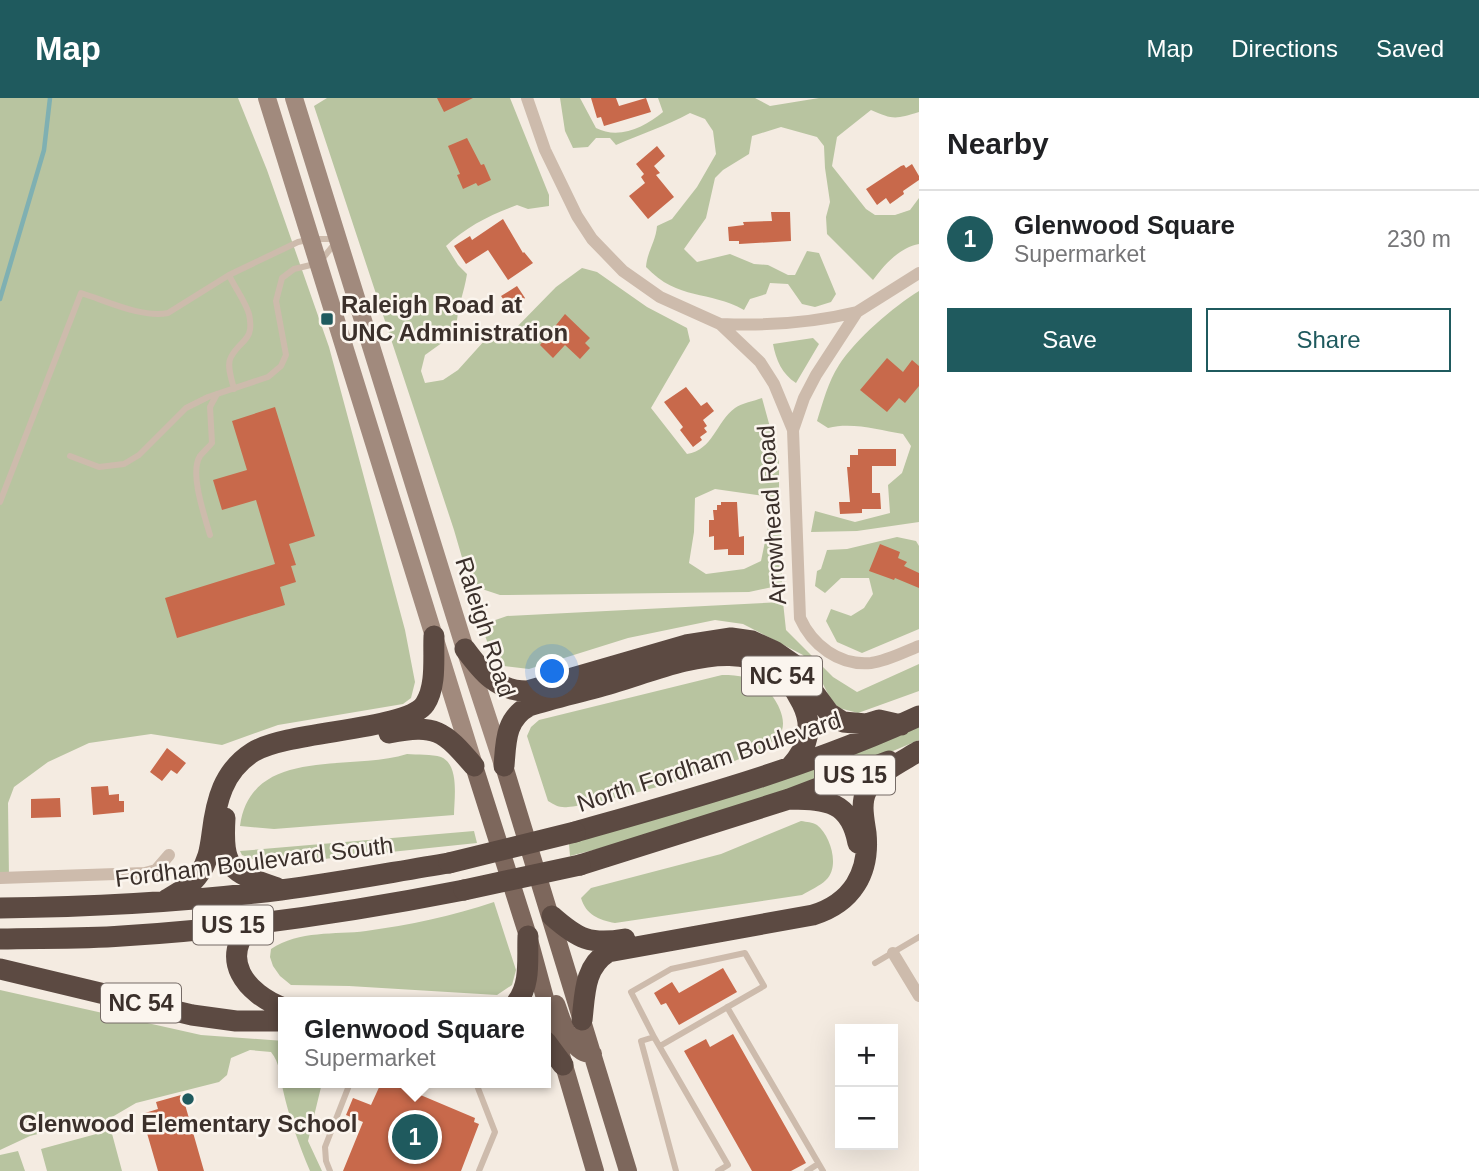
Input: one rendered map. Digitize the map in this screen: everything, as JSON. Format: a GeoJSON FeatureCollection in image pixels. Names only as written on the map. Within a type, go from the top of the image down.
{"type":"FeatureCollection","features":[{"type":"Feature","properties":{"kind":"highway"},"geometry":{"type":"LineString","coordinates":[[161,903],[187,887],[204,868],[218,799],[225,781],[237,765],[257,750],[271,744],[394,720],[417,712],[426,704],[431,688],[434,636]]}},
{"type":"Feature","properties":{"kind":"highway"},"geometry":{"type":"LineString","coordinates":[[465,649],[491,680],[506,688],[527,691],[697,643],[731,638],[752,641],[793,664],[829,713],[843,722],[866,724],[878,720],[910,720]]}},
{"type":"Feature","properties":{"kind":"highway","name":"NC 54"},"geometry":{"type":"LineString","coordinates":[[504,766],[508,729],[516,715],[528,706],[675,664],[720,654],[733,654],[760,661],[779,673],[798,695],[809,729],[805,748],[791,766]]}},
{"type":"Feature","properties":{"kind":"highway","name":"North Fordham Boulevard"},"geometry":{"type":"LineString","coordinates":[[512,847],[709,794],[910,720]]}},
{"type":"Feature","properties":{"kind":"highway"},"geometry":{"type":"LineString","coordinates":[[282,890],[237,872],[225,853],[226,816],[230,797],[241,779],[257,765],[285,753],[418,728],[433,730],[444,736],[474,766]]}},
{"type":"Feature","properties":{"kind":"highway"},"geometry":{"type":"LineString","coordinates":[[582,1020],[590,972],[608,952],[813,915],[846,898],[857,885],[866,859],[863,812],[867,790],[890,769],[919,750]]}},
{"type":"Feature","properties":{"kind":"highway","name":"US 15"},"geometry":{"type":"LineString","coordinates":[[0,939],[122,936],[253,923],[351,911],[464,890],[580,865],[789,799],[919,750]]}},
{"type":"Feature","properties":{"kind":"highway"},"geometry":{"type":"LineString","coordinates":[[552,916],[585,940],[605,942],[817,902],[842,887],[851,875],[857,856],[857,837],[850,820],[837,806],[822,800],[789,799]]}},
{"type":"Feature","properties":{"kind":"highway","name":"Fordham Boulevard South"},"geometry":{"type":"LineString","coordinates":[[0,908],[161,903],[282,890],[449,863],[512,847]]}},
{"type":"Feature","properties":{"kind":"highway"},"geometry":{"type":"LineString","coordinates":[[253,923],[243,934],[239,944],[237,964],[253,992],[266,1002],[278,1006]]}},
{"type":"Feature","properties":{"kind":"highway"},"geometry":{"type":"LineString","coordinates":[[520,997],[527,980],[528,936]]}},
{"type":"Feature","properties":{"kind":"highway","name":"NC 54"},"geometry":{"type":"LineString","coordinates":[[0,969],[192,1015],[236,1021],[278,1021]]}},
{"type":"Feature","properties":{"kind":"highway"},"geometry":{"type":"LineString","coordinates":[[551,1049],[563,1065]]}},
{"type":"Feature","properties":{"kind":"main road","name":"Raleigh Road"},"geometry":{"type":"LineString","coordinates":[[267,98],[528,936],[544,997]]}},
{"type":"Feature","properties":{"kind":"main road","name":"Raleigh Road"},"geometry":{"type":"LineString","coordinates":[[294,98],[465,649],[552,916],[628,1171]]}},
{"type":"Feature","properties":{"kind":"main road"},"geometry":{"type":"LineString","coordinates":[[528,936],[572,1042],[582,1053],[593,1055]]}},
{"type":"Feature","properties":{"kind":"main road","name":"Raleigh Road"},"geometry":{"type":"LineString","coordinates":[[551,1021],[595,1171]]}},
{"type":"Feature","properties":{"kind":"street","name":"Arrowhead Road"},"geometry":{"type":"LineString","coordinates":[[527,98],[545,150],[577,216],[592,239],[623,271],[660,297],[720,324],[760,362],[774,384],[793,430],[800,618],[806,632],[826,652],[843,659],[873,663],[919,646]]}},
{"type":"Feature","properties":{"kind":"street"},"geometry":{"type":"LineString","coordinates":[[720,324],[755,326],[806,322],[858,312],[919,273]]}},
{"type":"Feature","properties":{"kind":"street"},"geometry":{"type":"LineString","coordinates":[[793,430],[804,398],[816,375],[858,312]]}},
{"type":"Feature","properties":{"kind":"street"},"geometry":{"type":"LineString","coordinates":[[0,878],[145,873],[163,864],[169,856]]}},
{"type":"Feature","properties":{"kind":"street"},"geometry":{"type":"LineString","coordinates":[[892,953],[919,996]]}},
{"type":"Feature","properties":{"kind":"lane"},"geometry":{"type":"LineString","coordinates":[[0,502],[81,293],[159,315],[168,313],[229,275],[298,242],[339,239]]}},
{"type":"Feature","properties":{"kind":"lane"},"geometry":{"type":"LineString","coordinates":[[70,456],[99,467],[124,464],[139,455],[186,408],[217,394],[268,377],[281,366],[286,355],[276,313],[282,278],[288,272],[319,263],[339,239]]}},
{"type":"Feature","properties":{"kind":"lane"},"geometry":{"type":"LineString","coordinates":[[229,275],[246,307],[250,326],[247,338],[230,357],[234,388]]}},
{"type":"Feature","properties":{"kind":"lane"},"geometry":{"type":"LineString","coordinates":[[210,535],[197,486],[196,470],[199,457],[212,443],[210,407],[217,394]]}},
{"type":"Feature","properties":{"kind":"lane"},"geometry":{"type":"LineString","coordinates":[[875,964],[919,937]]}},
{"type":"Feature","properties":{"kind":"lane"},"geometry":{"type":"LineString","coordinates":[[660,1046],[764,986],[745,953],[671,969],[631,992],[654,1037],[728,1165],[718,1171]]}},
{"type":"Feature","properties":{"kind":"lane"},"geometry":{"type":"LineString","coordinates":[[727,1007],[820,1167],[807,1171]]}},
{"type":"Feature","properties":{"kind":"lane"},"geometry":{"type":"LineString","coordinates":[[654,1037],[641,1041],[676,1171]]}},
{"type":"Feature","properties":{"kind":"lane"},"geometry":{"type":"LineString","coordinates":[[330,1171],[324,1147],[348,1088]]}},
{"type":"Feature","properties":{"kind":"lane"},"geometry":{"type":"LineString","coordinates":[[479,1088],[495,1132],[479,1171]]}},
{"type":"Feature","properties":{"kind":"green space"},"geometry":{"type":"Polygon","coordinates":[[[0,98],[238,98],[267,170],[329,347],[405,630],[415,682],[411,698],[403,704],[278,725],[222,745],[151,734],[89,743],[48,762],[14,787],[8,803],[9,878],[0,878],[0,98]]]}},
{"type":"Feature","properties":{"kind":"green space"},"geometry":{"type":"Polygon","coordinates":[[[327,98],[510,98],[549,195],[549,206],[528,209],[517,205],[488,217],[446,246],[467,274],[458,311],[457,332],[425,355],[421,371],[425,383],[443,380],[458,370],[485,340],[512,332],[556,287],[582,268],[597,272],[647,307],[687,328],[690,341],[651,408],[687,454],[703,447],[735,408],[762,398],[779,460],[779,498],[715,489],[695,498],[694,532],[689,563],[706,574],[744,569],[761,561],[769,522],[777,514],[781,527],[782,585],[749,592],[500,595],[470,585],[314,106],[327,98]]]}},
{"type":"Feature","properties":{"kind":"green space"},"geometry":{"type":"Polygon","coordinates":[[[560,98],[580,98],[596,128],[614,133],[640,127],[663,112],[658,98],[755,98],[770,106],[819,98],[919,98],[919,112],[905,116],[890,117],[871,110],[837,137],[832,166],[866,209],[875,215],[895,215],[910,210],[919,198],[919,244],[899,253],[873,280],[827,234],[826,217],[830,202],[824,146],[817,137],[781,127],[752,136],[749,154],[715,178],[706,218],[684,249],[697,262],[730,254],[754,264],[768,265],[788,275],[795,275],[807,251],[819,253],[836,294],[831,302],[815,307],[802,304],[788,284],[770,283],[766,294],[750,299],[744,310],[682,290],[658,278],[646,267],[657,226],[672,219],[697,187],[716,154],[713,131],[705,119],[690,113],[616,145],[610,138],[596,138],[588,147],[573,148],[565,131],[560,98]]]}},
{"type":"Feature","properties":{"kind":"green space"},"geometry":{"type":"Polygon","coordinates":[[[919,291],[919,522],[857,531],[811,532],[815,511],[855,522],[890,513],[888,485],[902,473],[911,446],[903,434],[856,426],[828,428],[817,421],[832,378],[846,355],[876,324],[919,291]]]}},
{"type":"Feature","properties":{"kind":"green space"},"geometry":{"type":"Polygon","coordinates":[[[813,338],[819,344],[796,383],[780,366],[773,344],[813,338]]]}},
{"type":"Feature","properties":{"kind":"green space"},"geometry":{"type":"Polygon","coordinates":[[[897,537],[916,541],[919,546],[919,629],[862,653],[837,642],[826,621],[831,609],[851,616],[864,608],[873,594],[869,578],[841,578],[825,593],[815,586],[817,571],[821,569],[827,550],[847,549],[897,537]]]}},
{"type":"Feature","properties":{"kind":"green space"},"geometry":{"type":"Polygon","coordinates":[[[783,602],[786,630],[833,677],[857,692],[919,664],[919,691],[858,713],[839,708],[831,700],[803,655],[743,624],[715,620],[628,638],[529,669],[504,666],[490,649],[481,625],[507,616],[783,602]]]}},
{"type":"Feature","properties":{"kind":"green space"},"geometry":{"type":"Polygon","coordinates":[[[722,675],[744,677],[757,682],[768,691],[782,716],[783,726],[779,736],[766,746],[714,769],[645,790],[613,799],[565,807],[548,801],[527,736],[531,727],[539,720],[722,675]]]}},
{"type":"Feature","properties":{"kind":"green space"},"geometry":{"type":"Polygon","coordinates":[[[919,724],[919,740],[834,775],[703,819],[570,856],[569,844],[919,724]]]}},
{"type":"Feature","properties":{"kind":"green space"},"geometry":{"type":"Polygon","coordinates":[[[407,754],[437,756],[447,761],[455,783],[454,815],[274,829],[240,826],[248,800],[263,783],[283,772],[307,766],[384,759],[407,754]]]}},
{"type":"Feature","properties":{"kind":"green space"},"geometry":{"type":"Polygon","coordinates":[[[801,821],[815,824],[822,830],[830,844],[833,860],[826,880],[802,895],[615,923],[594,916],[583,904],[581,898],[591,888],[721,854],[801,821]]]}},
{"type":"Feature","properties":{"kind":"green space"},"geometry":{"type":"Polygon","coordinates":[[[474,831],[477,843],[295,862],[262,863],[242,855],[240,851],[474,831]]]}},
{"type":"Feature","properties":{"kind":"green space"},"geometry":{"type":"Polygon","coordinates":[[[494,902],[516,970],[512,985],[497,995],[291,985],[280,976],[270,957],[271,949],[305,936],[398,926],[447,916],[494,902]]]}},
{"type":"Feature","properties":{"kind":"green space"},"geometry":{"type":"Polygon","coordinates":[[[0,990],[201,1035],[278,1041],[278,1067],[271,1052],[250,1050],[231,1058],[227,1075],[219,1082],[136,1103],[107,1120],[80,1123],[30,1136],[0,1150],[0,990]]]}},
{"type":"Feature","properties":{"kind":"green space"},"geometry":{"type":"Polygon","coordinates":[[[321,1088],[308,1141],[322,1171],[310,1171],[291,1121],[283,1090],[321,1088]]]}},
{"type":"Feature","properties":{"kind":"green space"},"geometry":{"type":"Polygon","coordinates":[[[111,1130],[122,1171],[47,1171],[41,1149],[111,1130]]]}},
{"type":"Feature","properties":{"kind":"green space"},"geometry":{"type":"Polygon","coordinates":[[[18,1151],[25,1171],[0,1171],[0,1155],[18,1151]]]}},
{"type":"Feature","properties":{"kind":"building"},"geometry":{"type":"Polygon","coordinates":[[[437,98],[473,98],[444,112],[437,98]]]}},
{"type":"Feature","properties":{"kind":"building"},"geometry":{"type":"Polygon","coordinates":[[[591,98],[616,98],[619,106],[646,98],[651,112],[604,126],[601,117],[597,118],[591,98]]]}},
{"type":"Feature","properties":{"kind":"building"},"geometry":{"type":"Polygon","coordinates":[[[467,138],[491,180],[463,189],[457,175],[460,174],[448,146],[467,138]]]}},
{"type":"Feature","properties":{"kind":"building"},"geometry":{"type":"Polygon","coordinates":[[[657,146],[665,156],[654,166],[660,173],[656,175],[674,197],[648,219],[629,196],[645,183],[641,177],[644,174],[636,164],[657,146]]]}},
{"type":"Feature","properties":{"kind":"building"},"geometry":{"type":"Polygon","coordinates":[[[912,164],[919,180],[890,204],[886,198],[877,205],[866,189],[901,166],[906,168],[912,164]]]}},
{"type":"Feature","properties":{"kind":"building"},"geometry":{"type":"Polygon","coordinates":[[[771,212],[790,212],[791,241],[739,244],[739,241],[729,241],[728,227],[744,225],[743,222],[772,221],[771,212]]]}},
{"type":"Feature","properties":{"kind":"building"},"geometry":{"type":"Polygon","coordinates":[[[503,219],[523,253],[533,263],[508,280],[488,250],[466,264],[454,246],[470,236],[472,240],[503,219]]]}},
{"type":"Feature","properties":{"kind":"building"},"geometry":{"type":"Polygon","coordinates":[[[517,286],[525,298],[510,309],[501,296],[517,286]]]}},
{"type":"Feature","properties":{"kind":"building"},"geometry":{"type":"Polygon","coordinates":[[[565,314],[590,338],[585,343],[590,348],[580,359],[565,345],[553,358],[540,345],[565,314]]]}},
{"type":"Feature","properties":{"kind":"building"},"geometry":{"type":"Polygon","coordinates":[[[887,358],[903,372],[912,360],[919,366],[919,386],[905,403],[899,398],[887,412],[860,390],[887,358]]]}},
{"type":"Feature","properties":{"kind":"building"},"geometry":{"type":"Polygon","coordinates":[[[686,387],[701,406],[707,402],[714,411],[703,420],[707,432],[693,447],[680,430],[683,427],[664,402],[686,387]]]}},
{"type":"Feature","properties":{"kind":"building"},"geometry":{"type":"Polygon","coordinates":[[[275,407],[315,536],[289,544],[296,565],[291,566],[296,582],[280,587],[285,605],[177,638],[165,598],[275,564],[256,500],[222,510],[213,480],[247,470],[232,421],[275,407]]]}},
{"type":"Feature","properties":{"kind":"building"},"geometry":{"type":"Polygon","coordinates":[[[858,449],[896,449],[896,466],[872,466],[872,493],[880,493],[881,509],[862,509],[862,513],[840,514],[839,502],[850,502],[847,467],[850,467],[850,455],[858,455],[858,449]]]}},
{"type":"Feature","properties":{"kind":"building"},"geometry":{"type":"Polygon","coordinates":[[[721,502],[737,502],[739,537],[744,536],[744,555],[728,555],[728,549],[714,550],[714,536],[709,537],[709,520],[714,520],[713,510],[717,510],[717,505],[721,505],[721,502]]]}},
{"type":"Feature","properties":{"kind":"building"},"geometry":{"type":"Polygon","coordinates":[[[880,544],[900,552],[898,558],[907,562],[904,566],[919,573],[919,588],[869,571],[880,544]]]}},
{"type":"Feature","properties":{"kind":"building"},"geometry":{"type":"Polygon","coordinates":[[[167,748],[186,763],[177,774],[171,770],[162,781],[150,772],[167,748]]]}},
{"type":"Feature","properties":{"kind":"building"},"geometry":{"type":"Polygon","coordinates":[[[108,786],[109,795],[119,794],[119,801],[124,801],[124,812],[93,815],[91,787],[108,786]]]}},
{"type":"Feature","properties":{"kind":"building"},"geometry":{"type":"Polygon","coordinates":[[[60,798],[61,817],[31,818],[31,799],[60,798]]]}},
{"type":"Feature","properties":{"kind":"building"},"geometry":{"type":"Polygon","coordinates":[[[723,968],[737,992],[679,1025],[666,1003],[661,1005],[654,993],[672,982],[679,993],[723,968]]]}},
{"type":"Feature","properties":{"kind":"building"},"geometry":{"type":"Polygon","coordinates":[[[733,1034],[806,1163],[791,1171],[752,1171],[684,1051],[706,1039],[710,1047],[733,1034]]]}},
{"type":"Feature","properties":{"kind":"building"},"geometry":{"type":"Polygon","coordinates":[[[379,1088],[404,1088],[475,1118],[474,1122],[479,1124],[461,1171],[343,1171],[363,1122],[346,1115],[353,1098],[371,1105],[379,1088]]]}},
{"type":"Feature","properties":{"kind":"building","name":"Glenwood Elementary School"},"geometry":{"type":"Polygon","coordinates":[[[181,1095],[204,1171],[158,1171],[142,1116],[158,1109],[156,1102],[181,1095]]]}},
{"type":"Feature","properties":{"kind":"waterway"},"geometry":{"type":"LineString","coordinates":[[0,299],[44,150],[50,98]]}},
{"type":"Feature","properties":{"kind":"place","name":"Raleigh Road at UNC Administration"},"geometry":{"type":"Point","coordinates":[327,319]}},
{"type":"Feature","properties":{"kind":"place","name":"Glenwood Elementary School"},"geometry":{"type":"Point","coordinates":[188,1099]}},
{"type":"Feature","properties":{"kind":"place","name":"Glenwood Square"},"geometry":{"type":"Point","coordinates":[415,1137]}}]}
